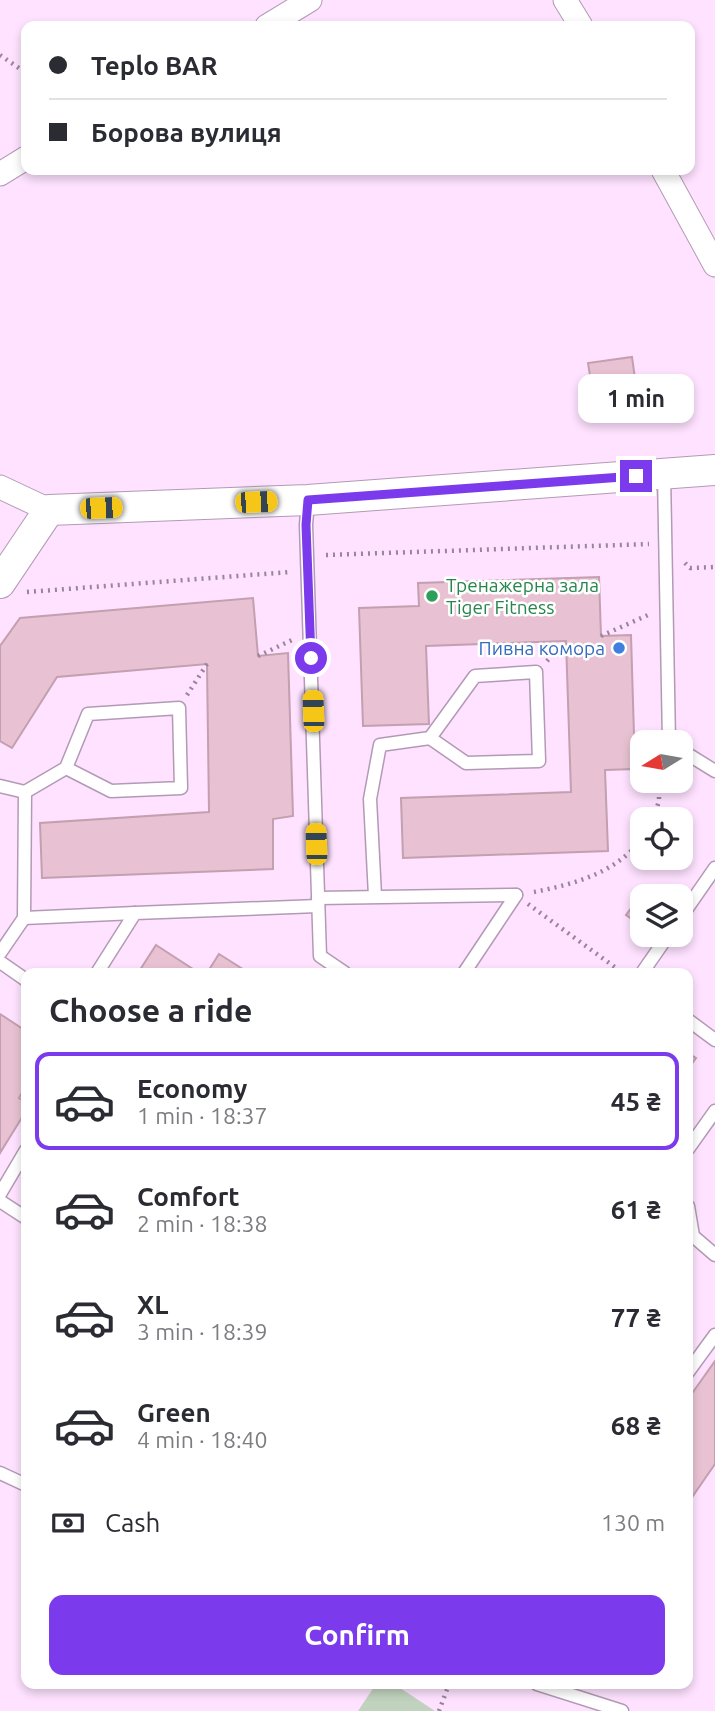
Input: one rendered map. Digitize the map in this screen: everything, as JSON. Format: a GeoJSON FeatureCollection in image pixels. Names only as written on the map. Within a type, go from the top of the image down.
{"type":"FeatureCollection","features":[{"type":"Feature","properties":{"kind":"street"},"geometry":{"type":"LineString","coordinates":[[275,21],[310,0]]}},
{"type":"Feature","properties":{"kind":"street"},"geometry":{"type":"LineString","coordinates":[[565,0],[578,21]]}},
{"type":"Feature","properties":{"kind":"street"},"geometry":{"type":"LineString","coordinates":[[0,174],[21,161]]}},
{"type":"Feature","properties":{"kind":"street"},"geometry":{"type":"LineString","coordinates":[[666,175],[715,265]]}},
{"type":"Feature","properties":{"kind":"street"},"geometry":{"type":"LineString","coordinates":[[0,487],[49,510],[308,500],[715,470]]}},
{"type":"Feature","properties":{"kind":"street"},"geometry":{"type":"LineString","coordinates":[[10,588],[49,510]]}},
{"type":"Feature","properties":{"kind":"lane"},"geometry":{"type":"LineString","coordinates":[[664,474],[670,730]]}},
{"type":"Feature","properties":{"kind":"lane"},"geometry":{"type":"LineString","coordinates":[[308,500],[306,525],[320,956],[338,968]]}},
{"type":"Feature","properties":{"kind":"lane"},"geometry":{"type":"LineString","coordinates":[[374,896],[370,799],[380,745],[430,738],[466,763],[539,761],[537,672],[475,676],[430,738]]}},
{"type":"Feature","properties":{"kind":"lane"},"geometry":{"type":"LineString","coordinates":[[0,786],[24,792],[66,768],[88,713],[179,708],[181,788],[111,791],[66,768]]}},
{"type":"Feature","properties":{"kind":"lane"},"geometry":{"type":"LineString","coordinates":[[693,757],[715,771]]}},
{"type":"Feature","properties":{"kind":"lane"},"geometry":{"type":"LineString","coordinates":[[0,953],[24,918],[24,792]]}},
{"type":"Feature","properties":{"kind":"lane"},"geometry":{"type":"LineString","coordinates":[[693,900],[715,868]]}},
{"type":"Feature","properties":{"kind":"lane"},"geometry":{"type":"LineString","coordinates":[[24,918],[318,902],[374,896],[516,895]]}},
{"type":"Feature","properties":{"kind":"lane"},"geometry":{"type":"LineString","coordinates":[[467,968],[516,895]]}},
{"type":"Feature","properties":{"kind":"lane"},"geometry":{"type":"LineString","coordinates":[[100,968],[135,913]]}},
{"type":"Feature","properties":{"kind":"lane"},"geometry":{"type":"LineString","coordinates":[[645,968],[660,947]]}},
{"type":"Feature","properties":{"kind":"lane"},"geometry":{"type":"LineString","coordinates":[[0,962],[21,976]]}},
{"type":"Feature","properties":{"kind":"lane"},"geometry":{"type":"LineString","coordinates":[[693,1024],[715,1040]]}},
{"type":"Feature","properties":{"kind":"lane"},"geometry":{"type":"LineString","coordinates":[[693,1142],[715,1111]]}},
{"type":"Feature","properties":{"kind":"lane"},"geometry":{"type":"LineString","coordinates":[[0,1194],[21,1158]]}},
{"type":"Feature","properties":{"kind":"lane"},"geometry":{"type":"LineString","coordinates":[[0,1201],[21,1215]]}},
{"type":"Feature","properties":{"kind":"lane"},"geometry":{"type":"LineString","coordinates":[[693,1236],[715,1255]]}},
{"type":"Feature","properties":{"kind":"lane"},"geometry":{"type":"LineString","coordinates":[[693,1365],[715,1335]]}},
{"type":"Feature","properties":{"kind":"lane"},"geometry":{"type":"LineString","coordinates":[[0,1473],[21,1483]]}},
{"type":"Feature","properties":{"kind":"lane"},"geometry":{"type":"LineString","coordinates":[[553,1689],[622,1711]]}},
{"type":"Feature","properties":{"kind":"path"},"geometry":{"type":"LineString","coordinates":[[0,55],[21,69]]}},
{"type":"Feature","properties":{"kind":"path"},"geometry":{"type":"LineString","coordinates":[[307,556],[666,544],[690,568],[715,567]]}},
{"type":"Feature","properties":{"kind":"path"},"geometry":{"type":"LineString","coordinates":[[10,588],[308,570]]}},
{"type":"Feature","properties":{"kind":"path"},"geometry":{"type":"LineString","coordinates":[[601,636],[667,607]]}},
{"type":"Feature","properties":{"kind":"path"},"geometry":{"type":"LineString","coordinates":[[258,656],[310,631]]}},
{"type":"Feature","properties":{"kind":"path"},"geometry":{"type":"LineString","coordinates":[[537,672],[566,641]]}},
{"type":"Feature","properties":{"kind":"path"},"geometry":{"type":"LineString","coordinates":[[179,708],[207,664]]}},
{"type":"Feature","properties":{"kind":"path"},"geometry":{"type":"LineString","coordinates":[[516,895],[565,886],[601,873],[630,855]]}},
{"type":"Feature","properties":{"kind":"path"},"geometry":{"type":"LineString","coordinates":[[516,895],[616,968]]}},
{"type":"Feature","properties":{"kind":"path"},"geometry":{"type":"LineString","coordinates":[[439,1711],[447,1689]]}},
{"type":"Feature","properties":{"kind":"green space"},"geometry":{"type":"Polygon","coordinates":[[[373,1689],[402,1689],[435,1711],[358,1711],[373,1689]]]}},
{"type":"Feature","properties":{"kind":"building"},"geometry":{"type":"Polygon","coordinates":[[[632,357],[638,400],[595,407],[588,363],[632,357]]]}},
{"type":"Feature","properties":{"kind":"building"},"geometry":{"type":"Polygon","coordinates":[[[599,577],[601,636],[631,635],[634,730],[630,730],[630,769],[605,770],[608,851],[403,858],[401,798],[571,792],[566,641],[426,646],[429,724],[363,726],[359,608],[419,606],[418,583],[599,577]]]}},
{"type":"Feature","properties":{"kind":"building"},"geometry":{"type":"Polygon","coordinates":[[[253,598],[258,656],[288,653],[293,816],[273,819],[273,869],[42,878],[40,823],[209,812],[207,664],[57,677],[12,748],[0,741],[0,646],[20,618],[253,598]]]}},
{"type":"Feature","properties":{"kind":"building"},"geometry":{"type":"Polygon","coordinates":[[[156,945],[191,968],[141,968],[156,945]]]}},
{"type":"Feature","properties":{"kind":"building"},"geometry":{"type":"Polygon","coordinates":[[[219,954],[241,968],[210,968],[219,954]]]}},
{"type":"Feature","properties":{"kind":"building"},"geometry":{"type":"Polygon","coordinates":[[[0,1014],[21,1028],[21,1119],[0,1153],[0,1014]]]}},
{"type":"Feature","properties":{"kind":"building"},"geometry":{"type":"Polygon","coordinates":[[[715,1361],[715,1464],[693,1496],[693,1392],[715,1361]]]}},
{"type":"Feature","properties":{"kind":"place","name":"Тренажерна зала Tiger Fitness"},"geometry":{"type":"Point","coordinates":[432,596]}},
{"type":"Feature","properties":{"kind":"place","name":"Пивна комора"},"geometry":{"type":"Point","coordinates":[619,648]}},
{"type":"Feature","properties":{"kind":"route"},"geometry":{"type":"LineString","coordinates":[[311,658],[306,525],[308,500],[636,476]]}}]}
